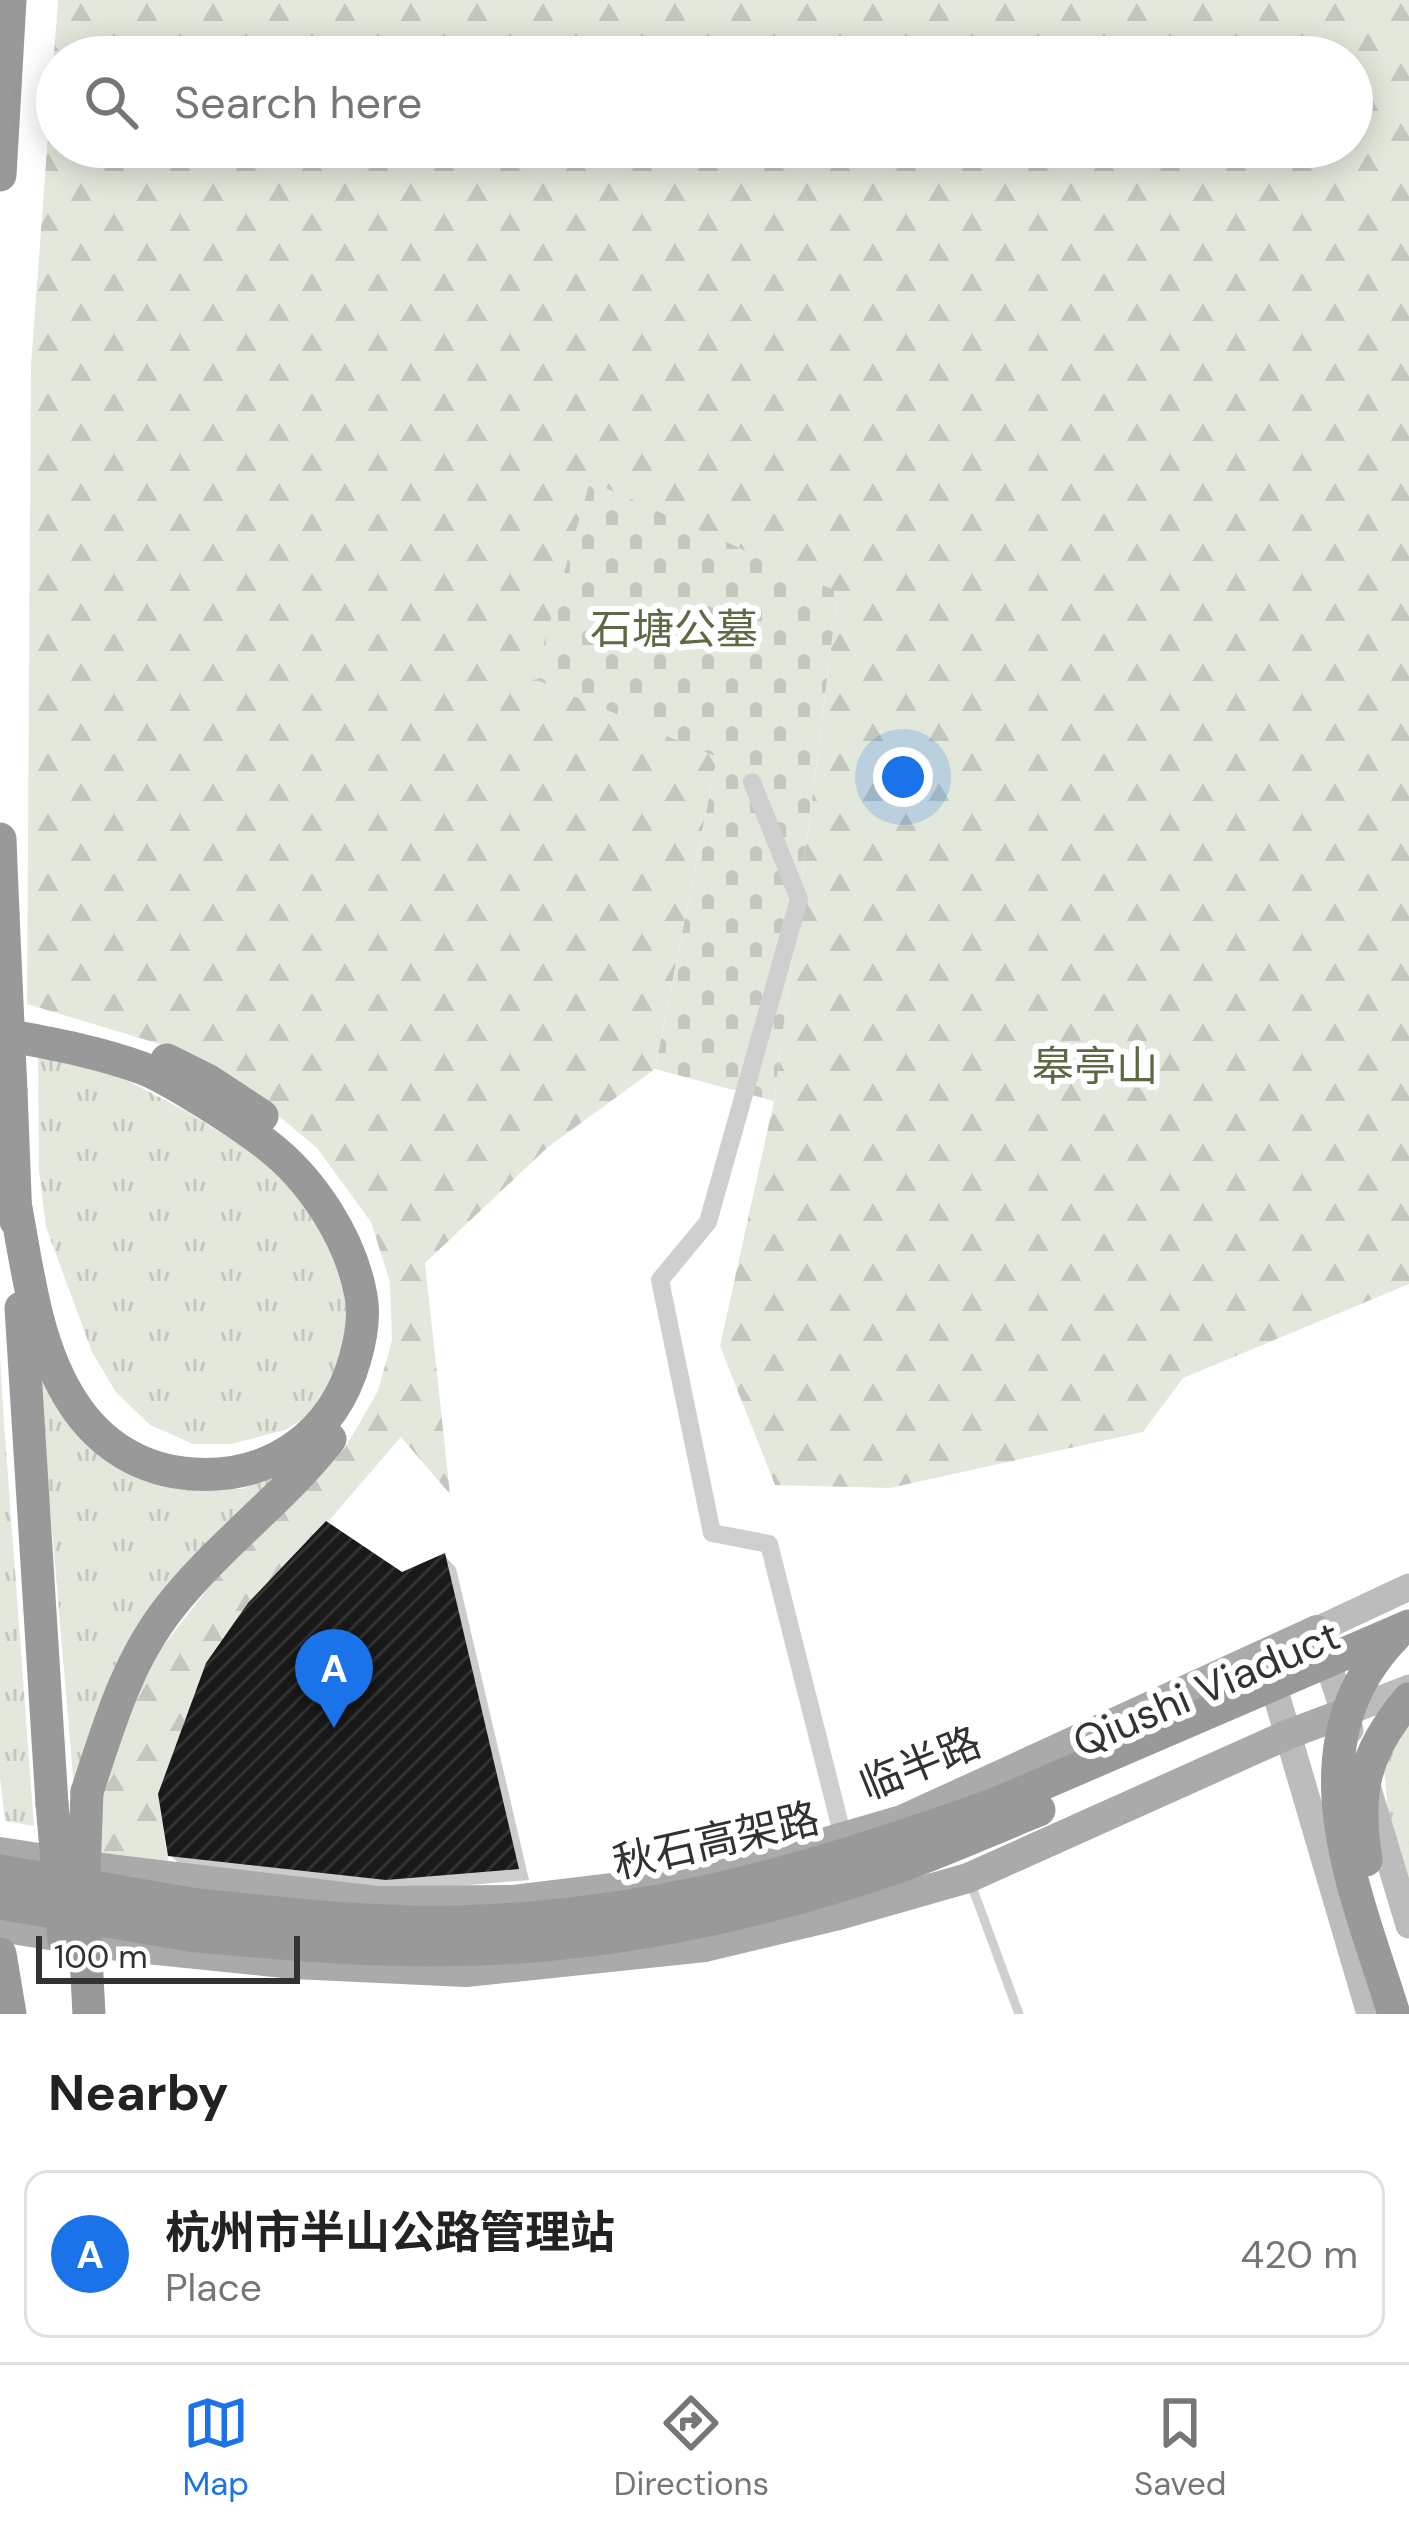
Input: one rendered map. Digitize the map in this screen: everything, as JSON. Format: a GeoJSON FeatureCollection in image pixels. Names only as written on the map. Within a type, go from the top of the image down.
{"type":"FeatureCollection","features":[{"type":"Feature","properties":{"kind":"highway"},"geometry":{"type":"LineString","coordinates":[[0,175],[10,0]]}},
{"type":"Feature","properties":{"kind":"highway"},"geometry":{"type":"LineString","coordinates":[[0,839],[15,1203],[52,1804],[70,2014]]}},
{"type":"Feature","properties":{"kind":"highway"},"geometry":{"type":"LineString","coordinates":[[0,1013],[123,1040],[209,1081],[260,1114],[298,1146],[353,1221],[372,1266],[380,1312],[377,1352],[365,1389],[314,1459],[170,1607],[122,1691],[87,1792],[83,1900],[89,2014]]}},
{"type":"Feature","properties":{"kind":"highway"},"geometry":{"type":"LineString","coordinates":[[0,1034],[79,1049],[146,1070],[268,1145],[316,1195],[343,1242],[361,1296],[362,1334],[349,1382],[335,1408],[308,1442],[262,1467],[218,1476],[165,1472],[113,1449],[75,1407],[53,1368],[38,1322],[15,1203]]}},
{"type":"Feature","properties":{"kind":"highway"},"geometry":{"type":"LineString","coordinates":[[1394,2014],[1346,1858],[1335,1782],[1353,1697],[1381,1652],[1409,1624]]}},
{"type":"Feature","properties":{"kind":"highway","name":"秋石高架路"},"geometry":{"type":"LineString","coordinates":[[0,1870],[197,1905],[371,1922],[454,1922],[619,1910],[743,1886],[860,1853],[998,1803],[1409,1624]]}},
{"type":"Feature","properties":{"kind":"highway","name":"Qiushi Viaduct"},"geometry":{"type":"LineString","coordinates":[[0,1903],[190,1935],[373,1950],[503,1948],[625,1935],[758,1906],[895,1868],[1409,1650]]}},
{"type":"Feature","properties":{"kind":"highway"},"geometry":{"type":"LineString","coordinates":[[1409,1699],[1371,1753],[1362,1777],[1361,1806],[1367,1870],[1409,2006]]}},
{"type":"Feature","properties":{"kind":"highway"},"geometry":{"type":"LineString","coordinates":[[0,1954],[10,2014]]}},
{"type":"Feature","properties":{"kind":"main road","name":"临半路"},"geometry":{"type":"LineString","coordinates":[[0,1852],[377,1901],[513,1900],[663,1882],[782,1856],[902,1820],[1409,1587]]}},
{"type":"Feature","properties":{"kind":"main road"},"geometry":{"type":"LineString","coordinates":[[1317,1630],[1409,1925]]}},
{"type":"Feature","properties":{"kind":"main road"},"geometry":{"type":"LineString","coordinates":[[1263,1652],[1370,2014]]}},
{"type":"Feature","properties":{"kind":"main road"},"geometry":{"type":"LineString","coordinates":[[0,1927],[118,1946],[293,1964],[466,1972],[705,1947],[968,1878],[1289,1734],[1409,1688]]}},
{"type":"Feature","properties":{"kind":"street"},"geometry":{"type":"LineString","coordinates":[[752,782],[799,899],[709,1222],[660,1280],[712,1533],[769,1544],[843,1837]]}},
{"type":"Feature","properties":{"kind":"lane"},"geometry":{"type":"LineString","coordinates":[[968,1878],[1019,2014]]}},
{"type":"Feature","properties":{"kind":"green space","name":"皋亭山"},"geometry":{"type":"Polygon","coordinates":[[[58,0],[1409,0],[1409,1284],[1183,1378],[1143,1432],[890,1488],[775,1485],[720,1346],[774,1101],[838,592],[534,679],[717,757],[655,1069],[548,1147],[425,1263],[450,1494],[401,1437],[206,1663],[158,1794],[169,1865],[97,1852],[102,1794],[114,1742],[161,1649],[226,1565],[345,1448],[378,1391],[392,1340],[390,1282],[371,1222],[317,1148],[249,1091],[183,1051],[27,1004],[31,365],[46,168],[1373,168],[1373,36],[55,36],[58,0]]]}},
{"type":"Feature","properties":{"kind":"green space","name":"石塘公墓"},"geometry":{"type":"Polygon","coordinates":[[[590,481],[838,592],[774,1101],[655,1069],[717,757],[534,679],[590,481]]]}},
{"type":"Feature","properties":{"kind":"green space"},"geometry":{"type":"Polygon","coordinates":[[[38,1056],[105,1069],[184,1110],[254,1153],[296,1194],[348,1272],[353,1327],[319,1410],[285,1430],[231,1444],[193,1444],[150,1425],[115,1391],[92,1352],[46,1227],[39,1171],[38,1056]]]}},
{"type":"Feature","properties":{"kind":"green space"},"geometry":{"type":"Polygon","coordinates":[[[0,1356],[34,1826],[5,1821],[0,1777],[0,1356]]]}},
{"type":"Feature","properties":{"kind":"green space"},"geometry":{"type":"Polygon","coordinates":[[[38,1365],[166,1486],[242,1489],[298,1465],[151,1615],[114,1668],[74,1788],[38,1365]]]}},
{"type":"Feature","properties":{"kind":"green space"},"geometry":{"type":"Polygon","coordinates":[[[1409,1725],[1409,1889],[1389,1823],[1383,1758],[1409,1725]]]}},
{"type":"Feature","properties":{"kind":"building"},"geometry":{"type":"Polygon","coordinates":[[[326,1521],[402,1572],[445,1553],[519,1869],[386,1880],[168,1856],[158,1794],[206,1663],[248,1603],[326,1521]]]}},
{"type":"Feature","properties":{"kind":"place","name":"杭州市半山公路管理站"},"geometry":{"type":"Point","coordinates":[334,1728]}}]}
